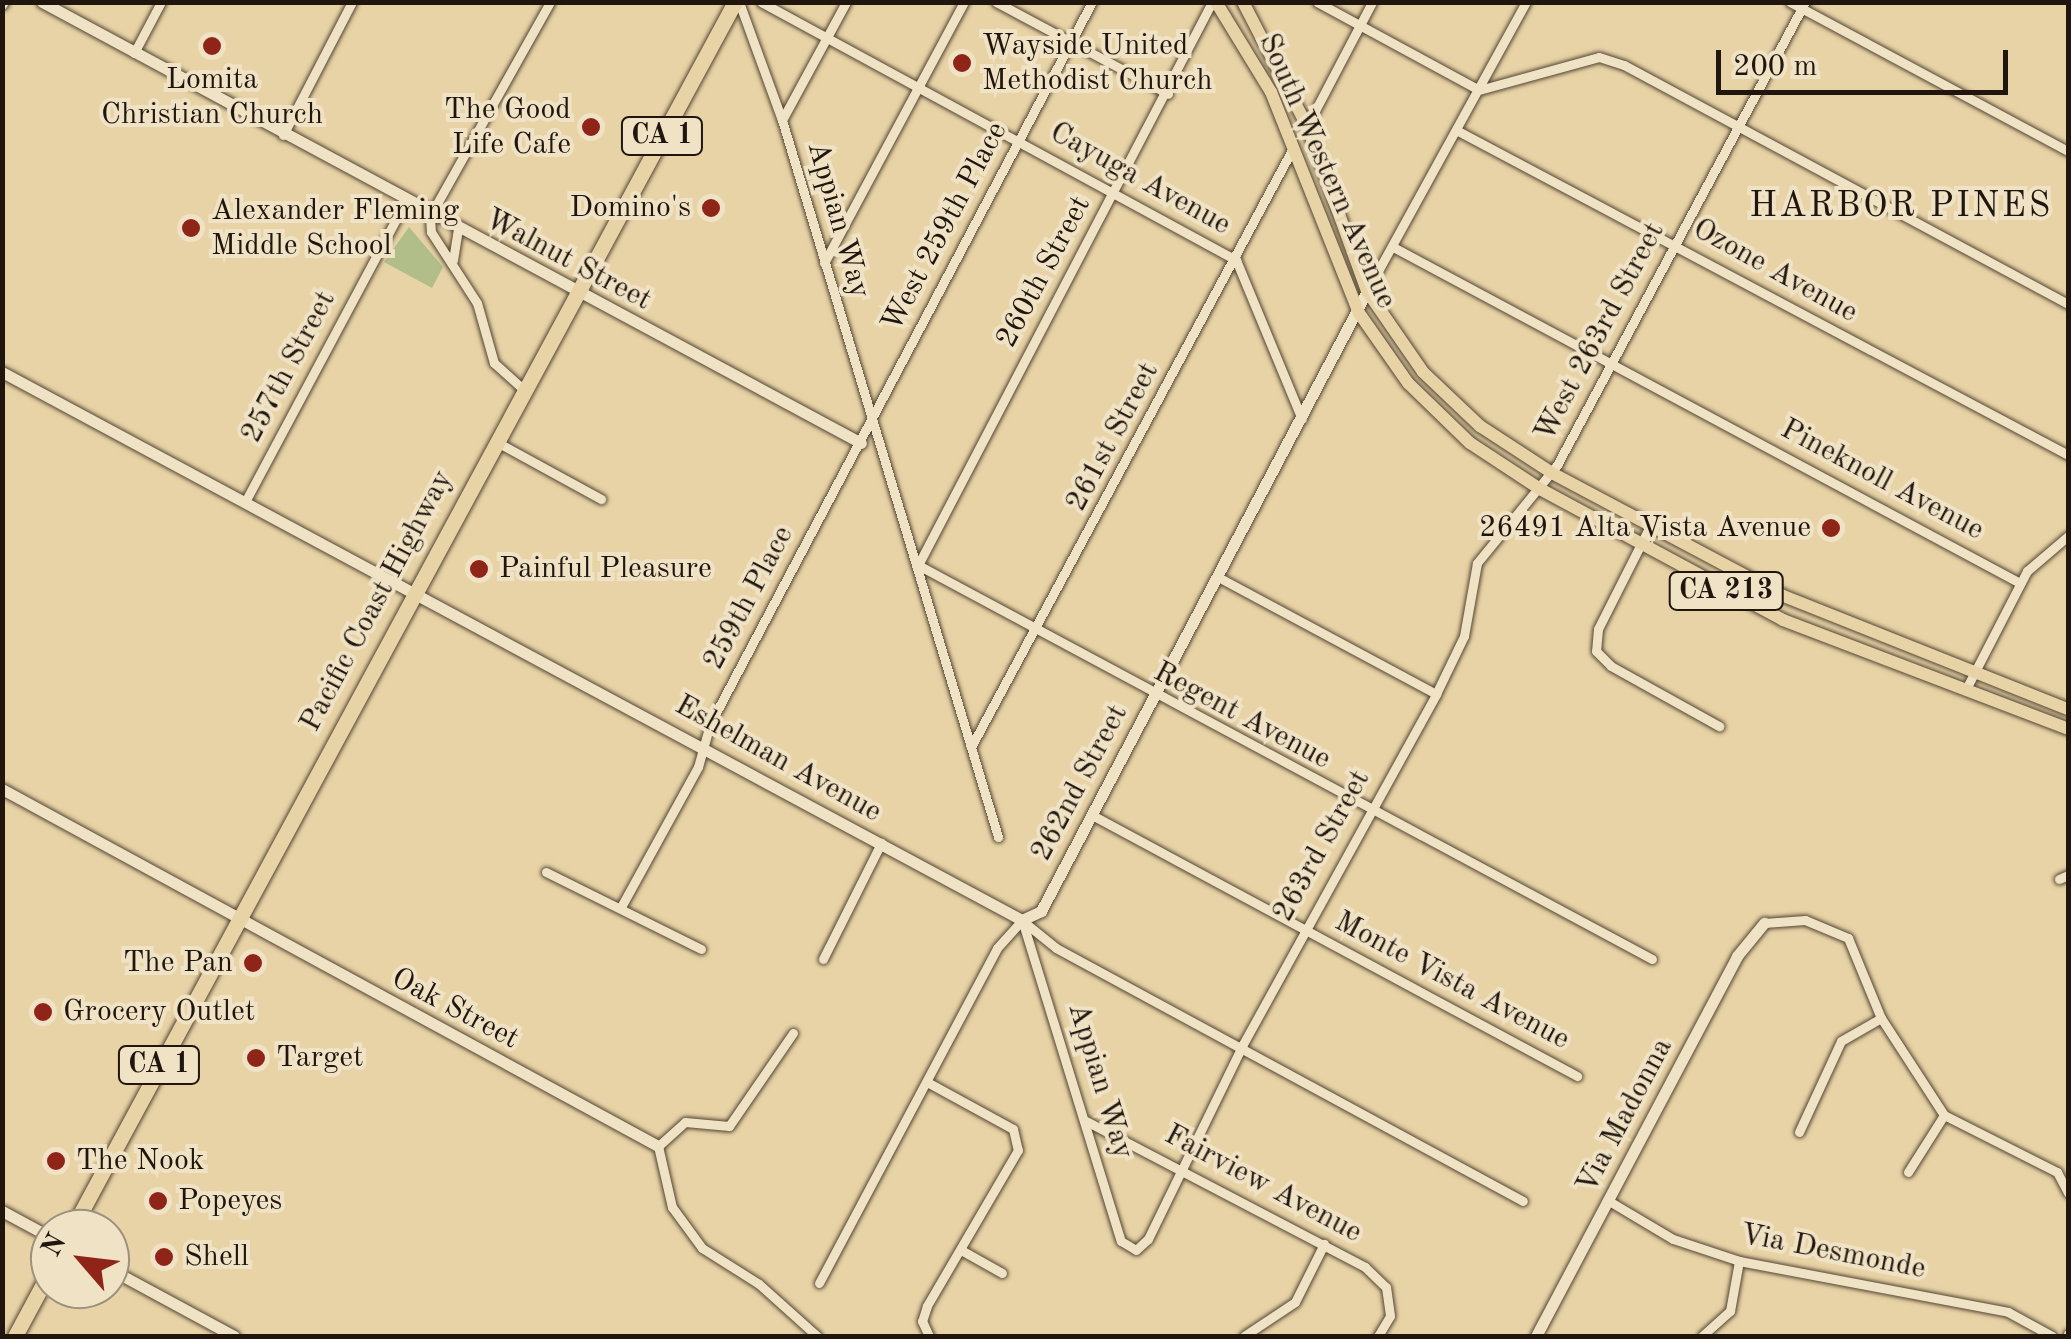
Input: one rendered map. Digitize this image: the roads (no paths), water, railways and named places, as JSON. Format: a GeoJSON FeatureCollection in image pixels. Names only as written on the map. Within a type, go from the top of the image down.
{"type":"FeatureCollection","features":[{"type":"Feature","properties":{"kind":"highway","name":"Pacific Coast Highway"},"geometry":{"type":"LineString","coordinates":[[83,1209],[412,591],[737,2]]}},
{"type":"Feature","properties":{"kind":"highway"},"geometry":{"type":"LineString","coordinates":[[15,1336],[30,1308]]}},
{"type":"Feature","properties":{"kind":"main road","name":"South Western Avenue"},"geometry":{"type":"LineString","coordinates":[[1214,2],[1259,67],[1359,313],[1390,361],[1446,419],[1540,489],[1782,620],[2068,729]]}},
{"type":"Feature","properties":{"kind":"main road","name":"South Western Avenue"},"geometry":{"type":"LineString","coordinates":[[1243,2],[1307,126],[1368,291],[1394,335],[1448,398],[1552,473],[1797,602],[2068,709]]}},
{"type":"Feature","properties":{"kind":"street","name":"Walnut Street"},"geometry":{"type":"LineString","coordinates":[[42,2],[430,216],[861,443]]}},
{"type":"Feature","properties":{"kind":"street"},"geometry":{"type":"LineString","coordinates":[[134,53],[161,2]]}},
{"type":"Feature","properties":{"kind":"street"},"geometry":{"type":"LineString","coordinates":[[284,135],[352,2]]}},
{"type":"Feature","properties":{"kind":"street"},"geometry":{"type":"LineString","coordinates":[[524,390],[494,363],[477,303],[453,260],[431,232],[430,216],[550,2]]}},
{"type":"Feature","properties":{"kind":"street","name":"Appian Way"},"geometry":{"type":"LineString","coordinates":[[737,2],[782,120],[879,454],[918,565],[998,837]]}},
{"type":"Feature","properties":{"kind":"street","name":"Cayuga Avenue"},"geometry":{"type":"LineString","coordinates":[[761,2],[1236,260],[1302,420]]}},
{"type":"Feature","properties":{"kind":"street"},"geometry":{"type":"LineString","coordinates":[[782,120],[846,2]]}},
{"type":"Feature","properties":{"kind":"street"},"geometry":{"type":"LineString","coordinates":[[824,263],[964,2]]}},
{"type":"Feature","properties":{"kind":"street"},"geometry":{"type":"LineString","coordinates":[[996,2],[1168,94]]}},
{"type":"Feature","properties":{"kind":"street","name":"West 259th Place"},"geometry":{"type":"LineString","coordinates":[[872,422],[1092,2]]}},
{"type":"Feature","properties":{"kind":"street","name":"260th Street"},"geometry":{"type":"LineString","coordinates":[[918,565],[1214,2]]}},
{"type":"Feature","properties":{"kind":"street"},"geometry":{"type":"LineString","coordinates":[[1318,2],[1480,90],[1599,57],[2068,304]]}},
{"type":"Feature","properties":{"kind":"street"},"geometry":{"type":"LineString","coordinates":[[1307,126],[1372,2]]}},
{"type":"Feature","properties":{"kind":"street"},"geometry":{"type":"LineString","coordinates":[[1368,291],[1395,248],[1526,2]]}},
{"type":"Feature","properties":{"kind":"street"},"geometry":{"type":"LineString","coordinates":[[1790,2],[1804,6],[2068,151]]}},
{"type":"Feature","properties":{"kind":"street","name":"West 263rd Street"},"geometry":{"type":"LineString","coordinates":[[1552,473],[1804,6]]}},
{"type":"Feature","properties":{"kind":"street","name":"Ozone Avenue"},"geometry":{"type":"LineString","coordinates":[[1458,131],[2068,455]]}},
{"type":"Feature","properties":{"kind":"street","name":"261st Street"},"geometry":{"type":"LineString","coordinates":[[971,747],[1037,632],[1293,148]]}},
{"type":"Feature","properties":{"kind":"street","name":"257th Street"},"geometry":{"type":"LineString","coordinates":[[245,502],[405,202]]}},
{"type":"Feature","properties":{"kind":"street"},"geometry":{"type":"LineString","coordinates":[[453,260],[458,230]]}},
{"type":"Feature","properties":{"kind":"street","name":"Pineknoll Avenue"},"geometry":{"type":"LineString","coordinates":[[1395,248],[2020,583]]}},
{"type":"Feature","properties":{"kind":"street","name":"262nd Street"},"geometry":{"type":"LineString","coordinates":[[819,1283],[997,948],[1022,920],[1041,910],[1368,291]]}},
{"type":"Feature","properties":{"kind":"street","name":"Eshelman Avenue"},"geometry":{"type":"LineString","coordinates":[[2,372],[703,745],[1022,920],[1056,948],[1523,1201]]}},
{"type":"Feature","properties":{"kind":"street","name":"259th Place"},"geometry":{"type":"LineString","coordinates":[[622,907],[872,422]]}},
{"type":"Feature","properties":{"kind":"street"},"geometry":{"type":"LineString","coordinates":[[495,441],[602,499]]}},
{"type":"Feature","properties":{"kind":"street"},"geometry":{"type":"LineString","coordinates":[[861,443],[879,454]]}},
{"type":"Feature","properties":{"kind":"street","name":"263rd Street"},"geometry":{"type":"LineString","coordinates":[[1136,1250],[1184,1168],[1242,1046],[1368,811],[1436,694],[1464,636],[1477,563],[1552,473]]}},
{"type":"Feature","properties":{"kind":"street"},"geometry":{"type":"LineString","coordinates":[[1650,526],[1598,629],[1596,651],[1719,726]]}},
{"type":"Feature","properties":{"kind":"street"},"geometry":{"type":"LineString","coordinates":[[1966,689],[2020,583],[2068,536]]}},
{"type":"Feature","properties":{"kind":"street","name":"Regent Avenue"},"geometry":{"type":"LineString","coordinates":[[918,565],[1154,697],[1652,960]]}},
{"type":"Feature","properties":{"kind":"street"},"geometry":{"type":"LineString","coordinates":[[1218,577],[1436,694]]}},
{"type":"Feature","properties":{"kind":"street","name":"Oak Street"},"geometry":{"type":"LineString","coordinates":[[2,789],[658,1146]]}},
{"type":"Feature","properties":{"kind":"street","name":"Monte Vista Avenue"},"geometry":{"type":"LineString","coordinates":[[1092,815],[1577,1076]]}},
{"type":"Feature","properties":{"kind":"street"},"geometry":{"type":"LineString","coordinates":[[824,959],[881,843]]}},
{"type":"Feature","properties":{"kind":"street"},"geometry":{"type":"LineString","coordinates":[[546,872],[701,949]]}},
{"type":"Feature","properties":{"kind":"street","name":"Appian Way"},"geometry":{"type":"LineString","coordinates":[[1022,920],[1122,1241],[1136,1250]]}},
{"type":"Feature","properties":{"kind":"street"},"geometry":{"type":"LineString","coordinates":[[1764,923],[1805,920],[1848,938],[1881,1018],[1944,1115],[2057,1172],[2068,1193]]}},
{"type":"Feature","properties":{"kind":"street","name":"Via Madonna"},"geometry":{"type":"LineString","coordinates":[[1536,1336],[1737,956],[1764,923]]}},
{"type":"Feature","properties":{"kind":"street"},"geometry":{"type":"LineString","coordinates":[[1799,1132],[1841,1040],[1881,1018]]}},
{"type":"Feature","properties":{"kind":"street"},"geometry":{"type":"LineString","coordinates":[[793,1034],[729,1126],[685,1122],[658,1146],[672,1207],[702,1248],[759,1284],[818,1336]]}},
{"type":"Feature","properties":{"kind":"street"},"geometry":{"type":"LineString","coordinates":[[927,1082],[1012,1129],[1018,1150],[923,1316],[929,1336]]}},
{"type":"Feature","properties":{"kind":"street"},"geometry":{"type":"LineString","coordinates":[[1908,1172],[1944,1115]]}},
{"type":"Feature","properties":{"kind":"street","name":"Fairview Avenue"},"geometry":{"type":"LineString","coordinates":[[1086,1120],[1324,1244],[1386,1286],[1390,1316],[1378,1336]]}},
{"type":"Feature","properties":{"kind":"street"},"geometry":{"type":"LineString","coordinates":[[2057,1172],[2068,1162]]}},
{"type":"Feature","properties":{"kind":"street","name":"Via Desmonde"},"geometry":{"type":"LineString","coordinates":[[1609,1201],[1673,1239],[1739,1261],[2008,1312],[2052,1336]]}},
{"type":"Feature","properties":{"kind":"street"},"geometry":{"type":"LineString","coordinates":[[2,1210],[30,1226]]}},
{"type":"Feature","properties":{"kind":"street"},"geometry":{"type":"LineString","coordinates":[[1244,1336],[1295,1302],[1324,1244]]}},
{"type":"Feature","properties":{"kind":"street"},"geometry":{"type":"LineString","coordinates":[[961,1250],[1002,1273]]}},
{"type":"Feature","properties":{"kind":"street"},"geometry":{"type":"LineString","coordinates":[[1702,1336],[1730,1311],[1739,1261]]}},
{"type":"Feature","properties":{"kind":"street"},"geometry":{"type":"LineString","coordinates":[[130,1281],[234,1336]]}},
{"type":"Feature","properties":{"kind":"place","name":"Lomita Christian Church"},"geometry":{"type":"Point","coordinates":[212,46]}},
{"type":"Feature","properties":{"kind":"place","name":"Wayside United Methodist Church"},"geometry":{"type":"Point","coordinates":[962,63]}},
{"type":"Feature","properties":{"kind":"place","name":"The Good Life Cafe"},"geometry":{"type":"Point","coordinates":[591,127]}},
{"type":"Feature","properties":{"kind":"place","name":"Domino's"},"geometry":{"type":"Point","coordinates":[711,208]}},
{"type":"Feature","properties":{"kind":"place","name":"Alexander Fleming Middle School"},"geometry":{"type":"Point","coordinates":[191,228]}},
{"type":"Feature","properties":{"kind":"place","name":"26491 Alta Vista Avenue"},"geometry":{"type":"Point","coordinates":[1831,528]}},
{"type":"Feature","properties":{"kind":"place","name":"Painful Pleasure"},"geometry":{"type":"Point","coordinates":[479,569]}},
{"type":"Feature","properties":{"kind":"place","name":"The Pan"},"geometry":{"type":"Point","coordinates":[253,963]}},
{"type":"Feature","properties":{"kind":"place","name":"Grocery Outlet"},"geometry":{"type":"Point","coordinates":[43,1012]}},
{"type":"Feature","properties":{"kind":"place","name":"Target"},"geometry":{"type":"Point","coordinates":[256,1058]}},
{"type":"Feature","properties":{"kind":"place","name":"The Nook"},"geometry":{"type":"Point","coordinates":[56,1161]}},
{"type":"Feature","properties":{"kind":"place","name":"Popeyes"},"geometry":{"type":"Point","coordinates":[158,1201]}},
{"type":"Feature","properties":{"kind":"place","name":"Shell"},"geometry":{"type":"Point","coordinates":[164,1257]}},
{"type":"Feature","properties":{"kind":"district","name":"HARBOR PINES"},"geometry":{"type":"Point","coordinates":[1901,207]}}]}
